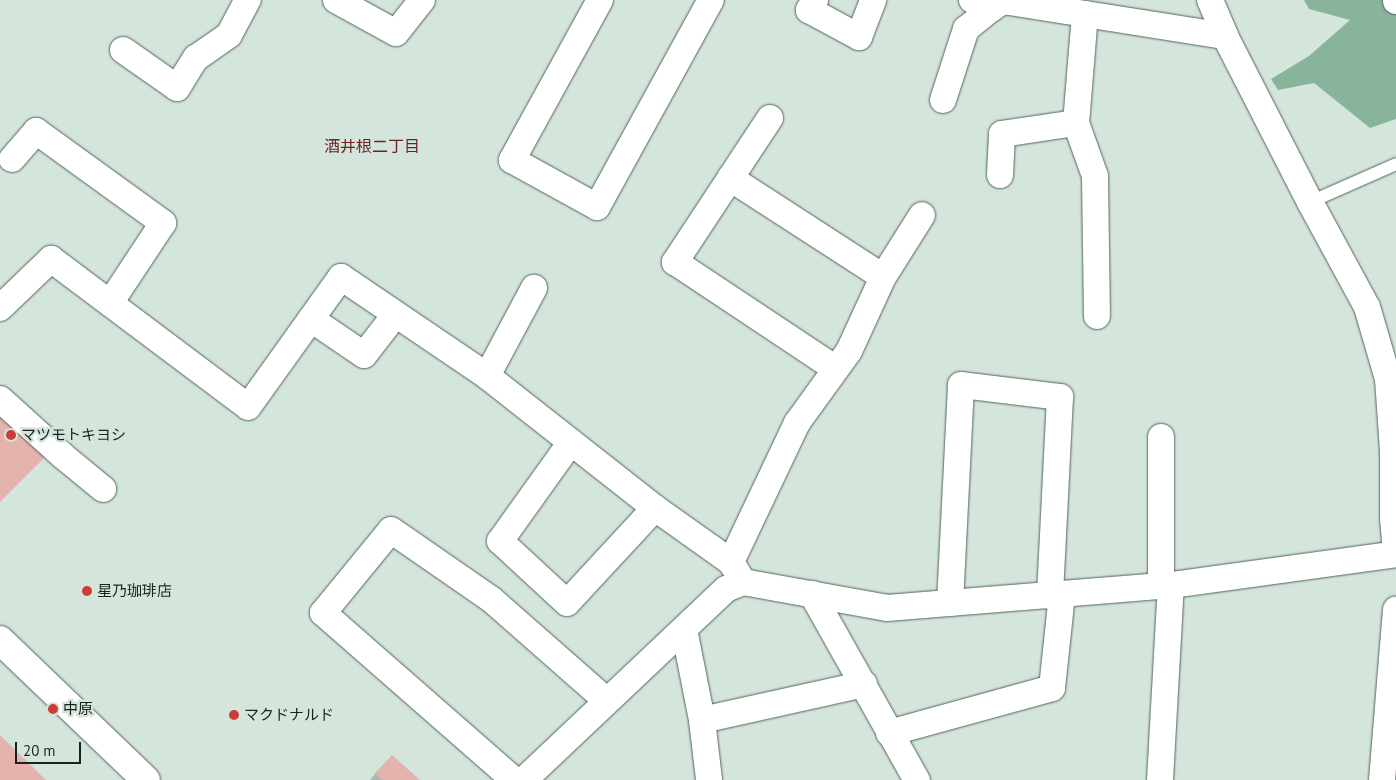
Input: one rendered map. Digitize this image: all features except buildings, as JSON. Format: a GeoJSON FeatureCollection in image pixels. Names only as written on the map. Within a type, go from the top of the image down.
{"type":"FeatureCollection","features":[{"type":"Feature","properties":{"kind":"main road"},"geometry":{"type":"LineString","coordinates":[[0,640],[146,780]]}},
{"type":"Feature","properties":{"kind":"street"},"geometry":{"type":"LineString","coordinates":[[123,50],[177,88],[196,58],[229,35],[248,0]]}},
{"type":"Feature","properties":{"kind":"street"},"geometry":{"type":"LineString","coordinates":[[336,0],[396,33],[422,0]]}},
{"type":"Feature","properties":{"kind":"street"},"geometry":{"type":"LineString","coordinates":[[600,0],[512,160],[597,207],[711,0]]}},
{"type":"Feature","properties":{"kind":"street"},"geometry":{"type":"LineString","coordinates":[[815,0],[809,10],[859,37],[873,0]]}},
{"type":"Feature","properties":{"kind":"street"},"geometry":{"type":"LineString","coordinates":[[943,100],[966,29],[982,4],[1003,0],[1225,36]]}},
{"type":"Feature","properties":{"kind":"street"},"geometry":{"type":"LineString","coordinates":[[0,308],[51,259],[248,407],[340,277],[487,376],[737,572],[812,594],[887,608],[1166,586],[1396,552],[1393,450],[1388,378],[1367,307],[1310,202],[1225,36],[1210,0]]}},
{"type":"Feature","properties":{"kind":"street"},"geometry":{"type":"LineString","coordinates":[[1085,14],[1076,123],[1096,176],[1097,316]]}},
{"type":"Feature","properties":{"kind":"street"},"geometry":{"type":"LineString","coordinates":[[770,118],[675,262],[836,369]]}},
{"type":"Feature","properties":{"kind":"street"},"geometry":{"type":"LineString","coordinates":[[1000,175],[1002,134],[1076,123]]}},
{"type":"Feature","properties":{"kind":"street"},"geometry":{"type":"LineString","coordinates":[[12,159],[36,131],[164,223],[110,303]]}},
{"type":"Feature","properties":{"kind":"street"},"geometry":{"type":"LineString","coordinates":[[730,178],[883,277]]}},
{"type":"Feature","properties":{"kind":"street"},"geometry":{"type":"LineString","coordinates":[[524,780],[726,589],[737,572],[797,423],[849,351],[883,277],[922,215]]}},
{"type":"Feature","properties":{"kind":"street"},"geometry":{"type":"LineString","coordinates":[[487,376],[534,288]]}},
{"type":"Feature","properties":{"kind":"street"},"geometry":{"type":"LineString","coordinates":[[311,320],[364,355],[395,315]]}},
{"type":"Feature","properties":{"kind":"street"},"geometry":{"type":"LineString","coordinates":[[890,733],[1052,688],[1060,398],[961,385],[950,603]]}},
{"type":"Feature","properties":{"kind":"street"},"geometry":{"type":"LineString","coordinates":[[0,400],[63,456],[104,489]]}},
{"type":"Feature","properties":{"kind":"street"},"geometry":{"type":"LineString","coordinates":[[1160,780],[1166,586],[1161,437]]}},
{"type":"Feature","properties":{"kind":"street"},"geometry":{"type":"LineString","coordinates":[[572,442],[500,541],[567,603],[656,508]]}},
{"type":"Feature","properties":{"kind":"street"},"geometry":{"type":"LineString","coordinates":[[514,780],[323,613],[391,530],[492,600],[607,701]]}},
{"type":"Feature","properties":{"kind":"street"},"geometry":{"type":"LineString","coordinates":[[812,594],[917,780]]}},
{"type":"Feature","properties":{"kind":"street"},"geometry":{"type":"LineString","coordinates":[[1382,780],[1396,610]]}},
{"type":"Feature","properties":{"kind":"street"},"geometry":{"type":"LineString","coordinates":[[684,630],[702,720],[709,780]]}},
{"type":"Feature","properties":{"kind":"street"},"geometry":{"type":"LineString","coordinates":[[702,720],[864,684]]}},
{"type":"Feature","properties":{"kind":"lane"},"geometry":{"type":"LineString","coordinates":[[1310,202],[1396,164]]}},
{"type":"Feature","properties":{"kind":"green space"},"geometry":{"type":"Polygon","coordinates":[[[1304,0],[1396,0],[1396,119],[1370,128],[1314,83],[1278,90],[1271,79],[1309,56],[1350,20],[1309,9],[1304,0]]]}},
{"type":"Feature","properties":{"kind":"place","name":"マツモトキヨシ"},"geometry":{"type":"Point","coordinates":[11,435]}},
{"type":"Feature","properties":{"kind":"place","name":"星乃珈琲店"},"geometry":{"type":"Point","coordinates":[87,591]}},
{"type":"Feature","properties":{"kind":"place","name":"中原"},"geometry":{"type":"Point","coordinates":[53,709]}},
{"type":"Feature","properties":{"kind":"place","name":"マクドナルド"},"geometry":{"type":"Point","coordinates":[234,715]}},
{"type":"Feature","properties":{"kind":"district","name":"酒井根二丁目"},"geometry":{"type":"Point","coordinates":[372,146]}}]}
